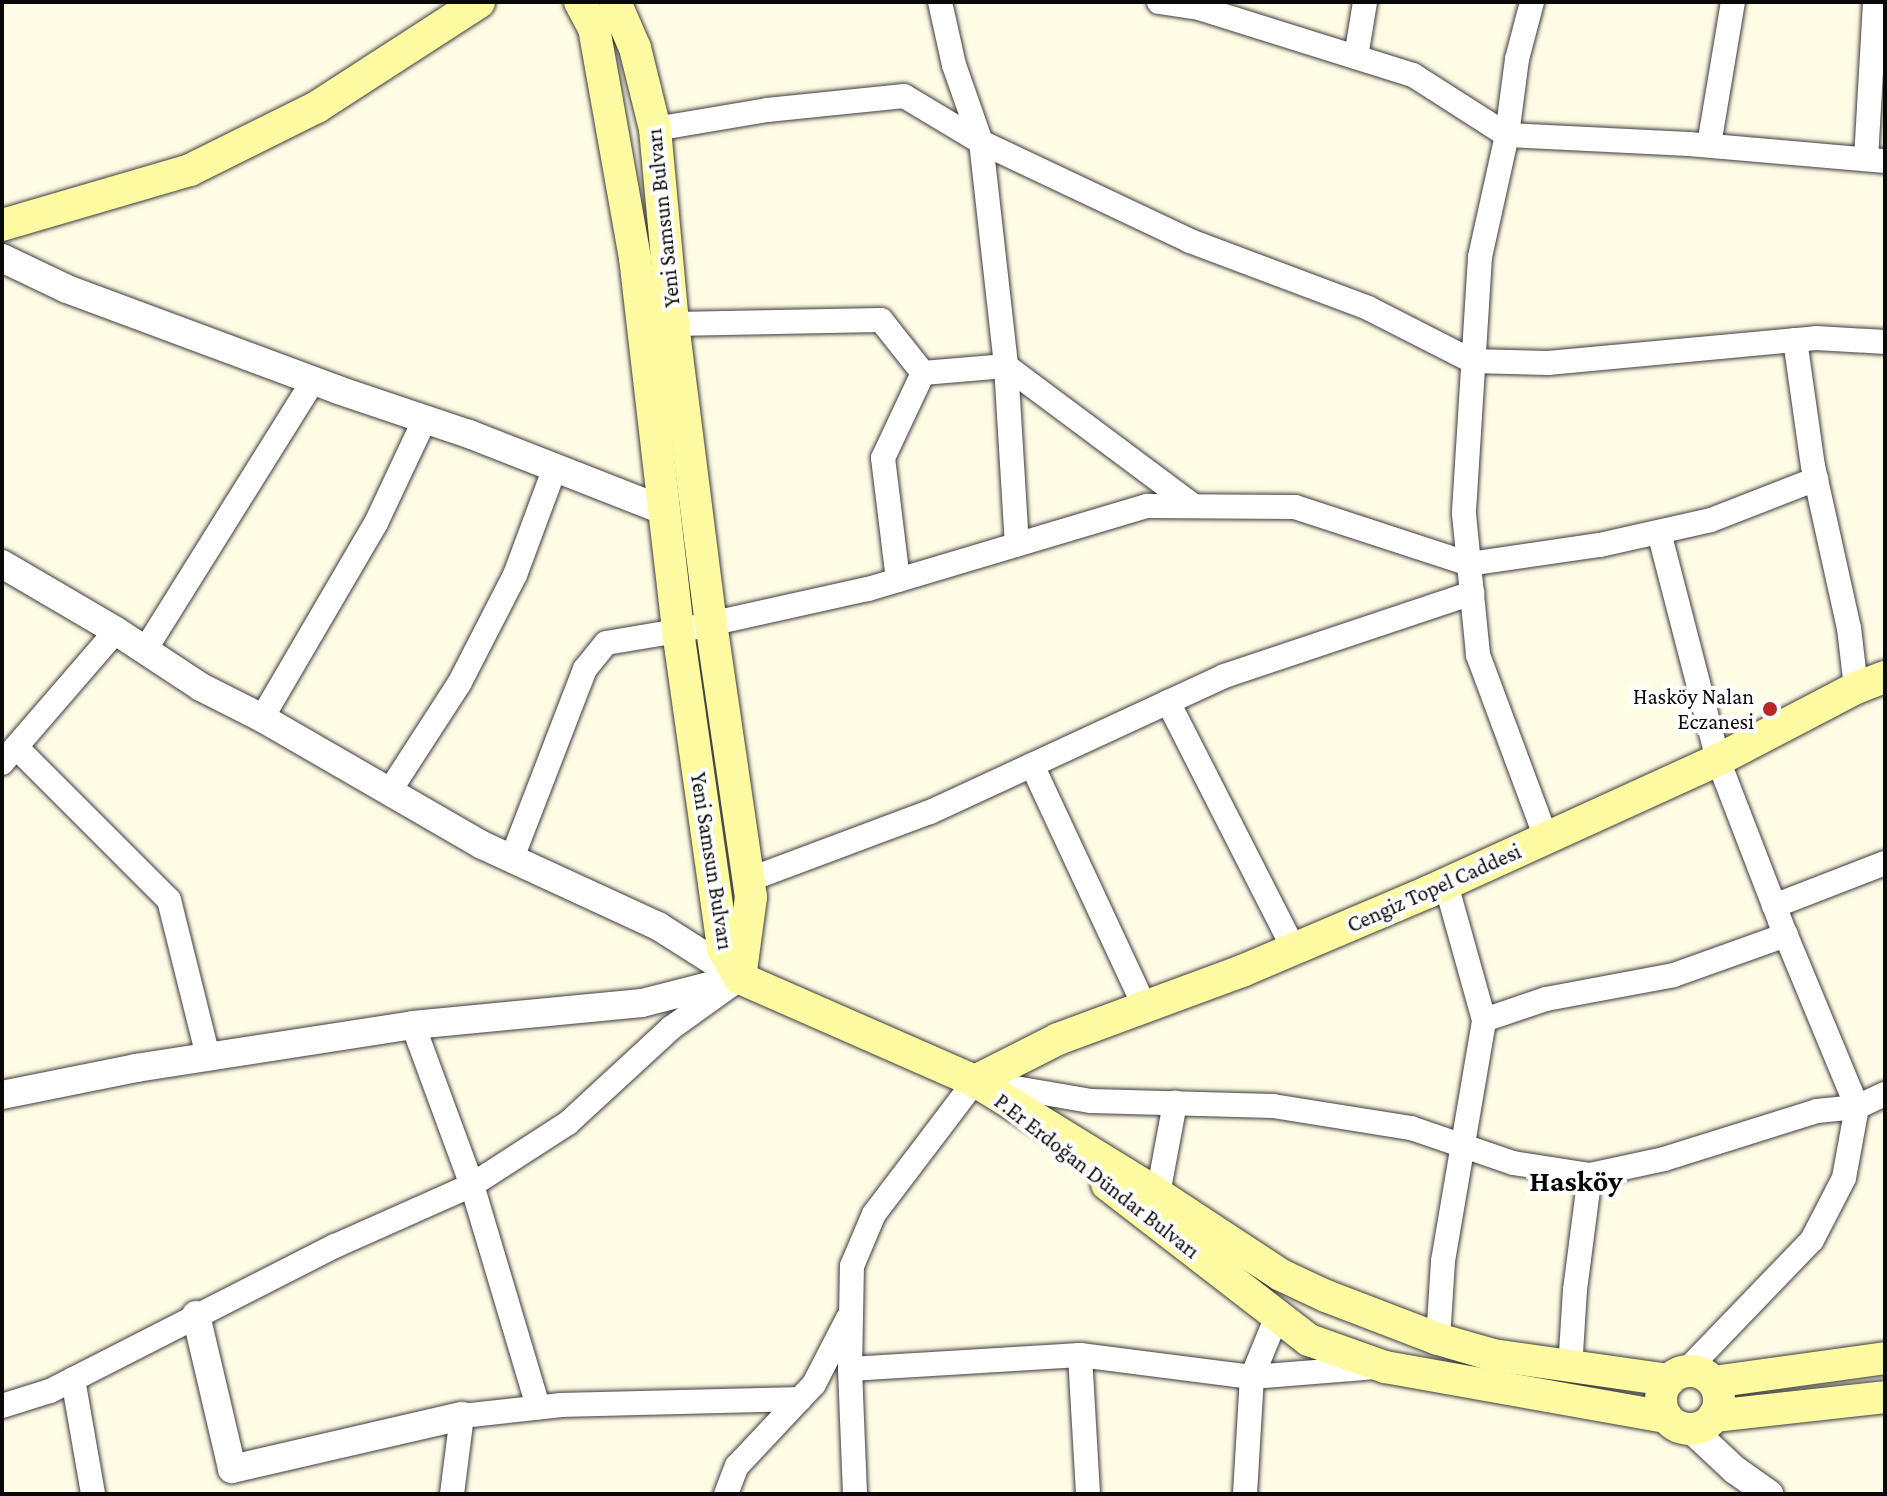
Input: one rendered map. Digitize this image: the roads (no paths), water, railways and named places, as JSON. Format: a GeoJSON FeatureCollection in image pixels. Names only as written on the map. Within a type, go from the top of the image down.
{"type":"FeatureCollection","features":[{"type":"Feature","properties":{"kind":"main road"},"geometry":{"type":"LineString","coordinates":[[2,225],[190,170],[317,107],[479,2]]}},
{"type":"Feature","properties":{"kind":"main road","name":"Yeni Samsun Bulvarı"},"geometry":{"type":"LineString","coordinates":[[580,2],[594,28],[635,258],[678,631],[723,949],[740,978]]}},
{"type":"Feature","properties":{"kind":"main road","name":"Yeni Samsun Bulvarı"},"geometry":{"type":"LineString","coordinates":[[615,2],[635,48],[655,129],[673,324],[711,623],[751,897],[740,978]]}},
{"type":"Feature","properties":{"kind":"main road","name":"Cengiz Topel Caddesi"},"geometry":{"type":"LineString","coordinates":[[975,1081],[1058,1039],[1294,949],[1446,884],[1718,760],[1870,683]]}},
{"type":"Feature","properties":{"kind":"main road"},"geometry":{"type":"LineString","coordinates":[[740,978],[975,1081]]}},
{"type":"Feature","properties":{"kind":"main road","name":"P.Er Erdoğan Dündar Bulvarı"},"geometry":{"type":"LineString","coordinates":[[975,1081],[1158,1194],[1281,1275],[1438,1339],[1493,1355],[1570,1369],[1689,1377],[1885,1358]]}},
{"type":"Feature","properties":{"kind":"main road","name":"P.Er Erdoğan Dündar Bulvarı"},"geometry":{"type":"LineString","coordinates":[[975,1081],[1309,1340],[1385,1367],[1695,1421],[1885,1397]]}},
{"type":"Feature","properties":{"kind":"main road"},"geometry":{"type":"LineString","coordinates":[[1689,1377],[1719,1399],[1695,1421],[1661,1398],[1689,1377]]}},
{"type":"Feature","properties":{"kind":"street"},"geometry":{"type":"LineString","coordinates":[[940,2],[954,65],[981,142],[1006,366],[1017,545]]}},
{"type":"Feature","properties":{"kind":"street"},"geometry":{"type":"LineString","coordinates":[[1159,2],[1199,8],[1413,75],[1507,135],[1709,145],[1876,160],[1875,2]]}},
{"type":"Feature","properties":{"kind":"street"},"geometry":{"type":"LineString","coordinates":[[1356,57],[1365,2]]}},
{"type":"Feature","properties":{"kind":"street"},"geometry":{"type":"LineString","coordinates":[[1532,2],[1517,59],[1507,135],[1480,257],[1464,514],[1478,655],[1546,838]]}},
{"type":"Feature","properties":{"kind":"street"},"geometry":{"type":"LineString","coordinates":[[1709,145],[1733,2]]}},
{"type":"Feature","properties":{"kind":"street"},"geometry":{"type":"LineString","coordinates":[[655,129],[767,110],[904,96],[981,142],[1190,241],[1368,308],[1472,361],[1548,363],[1795,340],[1885,342]]}},
{"type":"Feature","properties":{"kind":"street"},"geometry":{"type":"LineString","coordinates":[[2,258],[67,289],[313,381],[425,419],[665,511]]}},
{"type":"Feature","properties":{"kind":"street"},"geometry":{"type":"LineString","coordinates":[[673,324],[881,320],[923,373]]}},
{"type":"Feature","properties":{"kind":"street"},"geometry":{"type":"LineString","coordinates":[[1795,340],[1816,479],[1849,628],[1870,683]]}},
{"type":"Feature","properties":{"kind":"street"},"geometry":{"type":"LineString","coordinates":[[923,373],[1006,366],[1194,506]]}},
{"type":"Feature","properties":{"kind":"street"},"geometry":{"type":"LineString","coordinates":[[898,580],[883,458],[923,373]]}},
{"type":"Feature","properties":{"kind":"street"},"geometry":{"type":"LineString","coordinates":[[145,650],[313,381]]}},
{"type":"Feature","properties":{"kind":"street"},"geometry":{"type":"LineString","coordinates":[[262,718],[376,523],[425,419]]}},
{"type":"Feature","properties":{"kind":"street"},"geometry":{"type":"LineString","coordinates":[[389,792],[459,684],[487,630],[515,575],[554,470]]}},
{"type":"Feature","properties":{"kind":"street"},"geometry":{"type":"LineString","coordinates":[[512,858],[585,669],[606,643],[678,631],[898,580],[1147,506],[1295,507],[1469,564],[1600,545],[1711,520],[1816,479]]}},
{"type":"Feature","properties":{"kind":"street"},"geometry":{"type":"LineString","coordinates":[[1659,532],[1718,760],[1857,1107],[1844,1178],[1812,1240],[1721,1335],[1689,1377]]}},
{"type":"Feature","properties":{"kind":"street"},"geometry":{"type":"LineString","coordinates":[[2,564],[116,631],[201,687],[512,858],[658,926],[740,978]]}},
{"type":"Feature","properties":{"kind":"street"},"geometry":{"type":"LineString","coordinates":[[748,880],[930,812],[1224,676],[1472,593]]}},
{"type":"Feature","properties":{"kind":"street"},"geometry":{"type":"LineString","coordinates":[[116,631],[9,755],[169,900],[208,1056]]}},
{"type":"Feature","properties":{"kind":"street"},"geometry":{"type":"LineString","coordinates":[[1168,702],[1294,949]]}},
{"type":"Feature","properties":{"kind":"street"},"geometry":{"type":"LineString","coordinates":[[1032,765],[1145,1007]]}},
{"type":"Feature","properties":{"kind":"street"},"geometry":{"type":"LineString","coordinates":[[1774,906],[1885,863]]}},
{"type":"Feature","properties":{"kind":"street"},"geometry":{"type":"LineString","coordinates":[[1438,1339],[1443,1261],[1484,1020],[1446,884]]}},
{"type":"Feature","properties":{"kind":"street"},"geometry":{"type":"LineString","coordinates":[[1484,1020],[1546,999],[1674,975],[1786,935]]}},
{"type":"Feature","properties":{"kind":"street"},"geometry":{"type":"LineString","coordinates":[[2,1095],[208,1056],[413,1025],[642,1003],[740,978]]}},
{"type":"Feature","properties":{"kind":"street"},"geometry":{"type":"LineString","coordinates":[[2,1406],[73,1379],[335,1246],[472,1185],[568,1123],[671,1028],[740,978]]}},
{"type":"Feature","properties":{"kind":"street"},"geometry":{"type":"LineString","coordinates":[[413,1025],[472,1185],[538,1407]]}},
{"type":"Feature","properties":{"kind":"street"},"geometry":{"type":"LineString","coordinates":[[855,1494],[850,1369],[852,1266],[874,1214],[975,1081],[1091,1101],[1273,1106],[1411,1128],[1513,1163],[1590,1175],[1664,1159],[1817,1111],[1857,1107],[1885,1094]]}},
{"type":"Feature","properties":{"kind":"street"},"geometry":{"type":"LineString","coordinates":[[1158,1194],[1175,1103]]}},
{"type":"Feature","properties":{"kind":"street"},"geometry":{"type":"LineString","coordinates":[[1570,1369],[1575,1290],[1590,1175]]}},
{"type":"Feature","properties":{"kind":"street"},"geometry":{"type":"LineString","coordinates":[[726,1494],[737,1466],[814,1384],[851,1312]]}},
{"type":"Feature","properties":{"kind":"street"},"geometry":{"type":"LineString","coordinates":[[196,1315],[236,1481],[462,1416],[538,1407],[800,1399]]}},
{"type":"Feature","properties":{"kind":"street"},"geometry":{"type":"LineString","coordinates":[[1245,1494],[1252,1377],[1277,1316]]}},
{"type":"Feature","properties":{"kind":"street"},"geometry":{"type":"LineString","coordinates":[[850,1369],[1080,1355],[1252,1377],[1385,1367]]}},
{"type":"Feature","properties":{"kind":"street"},"geometry":{"type":"LineString","coordinates":[[1080,1355],[1088,1494]]}},
{"type":"Feature","properties":{"kind":"street"},"geometry":{"type":"LineString","coordinates":[[73,1379],[93,1494]]}},
{"type":"Feature","properties":{"kind":"street"},"geometry":{"type":"LineString","coordinates":[[452,1494],[462,1416]]}},
{"type":"Feature","properties":{"kind":"street"},"geometry":{"type":"LineString","coordinates":[[1695,1421],[1735,1470],[1769,1494]]}},
{"type":"Feature","properties":{"kind":"place","name":"Hasköy Nalan Eczanesi"},"geometry":{"type":"Point","coordinates":[1770,709]}},
{"type":"Feature","properties":{"kind":"district","name":"Hasköy"},"geometry":{"type":"Point","coordinates":[1576,1181]}}]}
